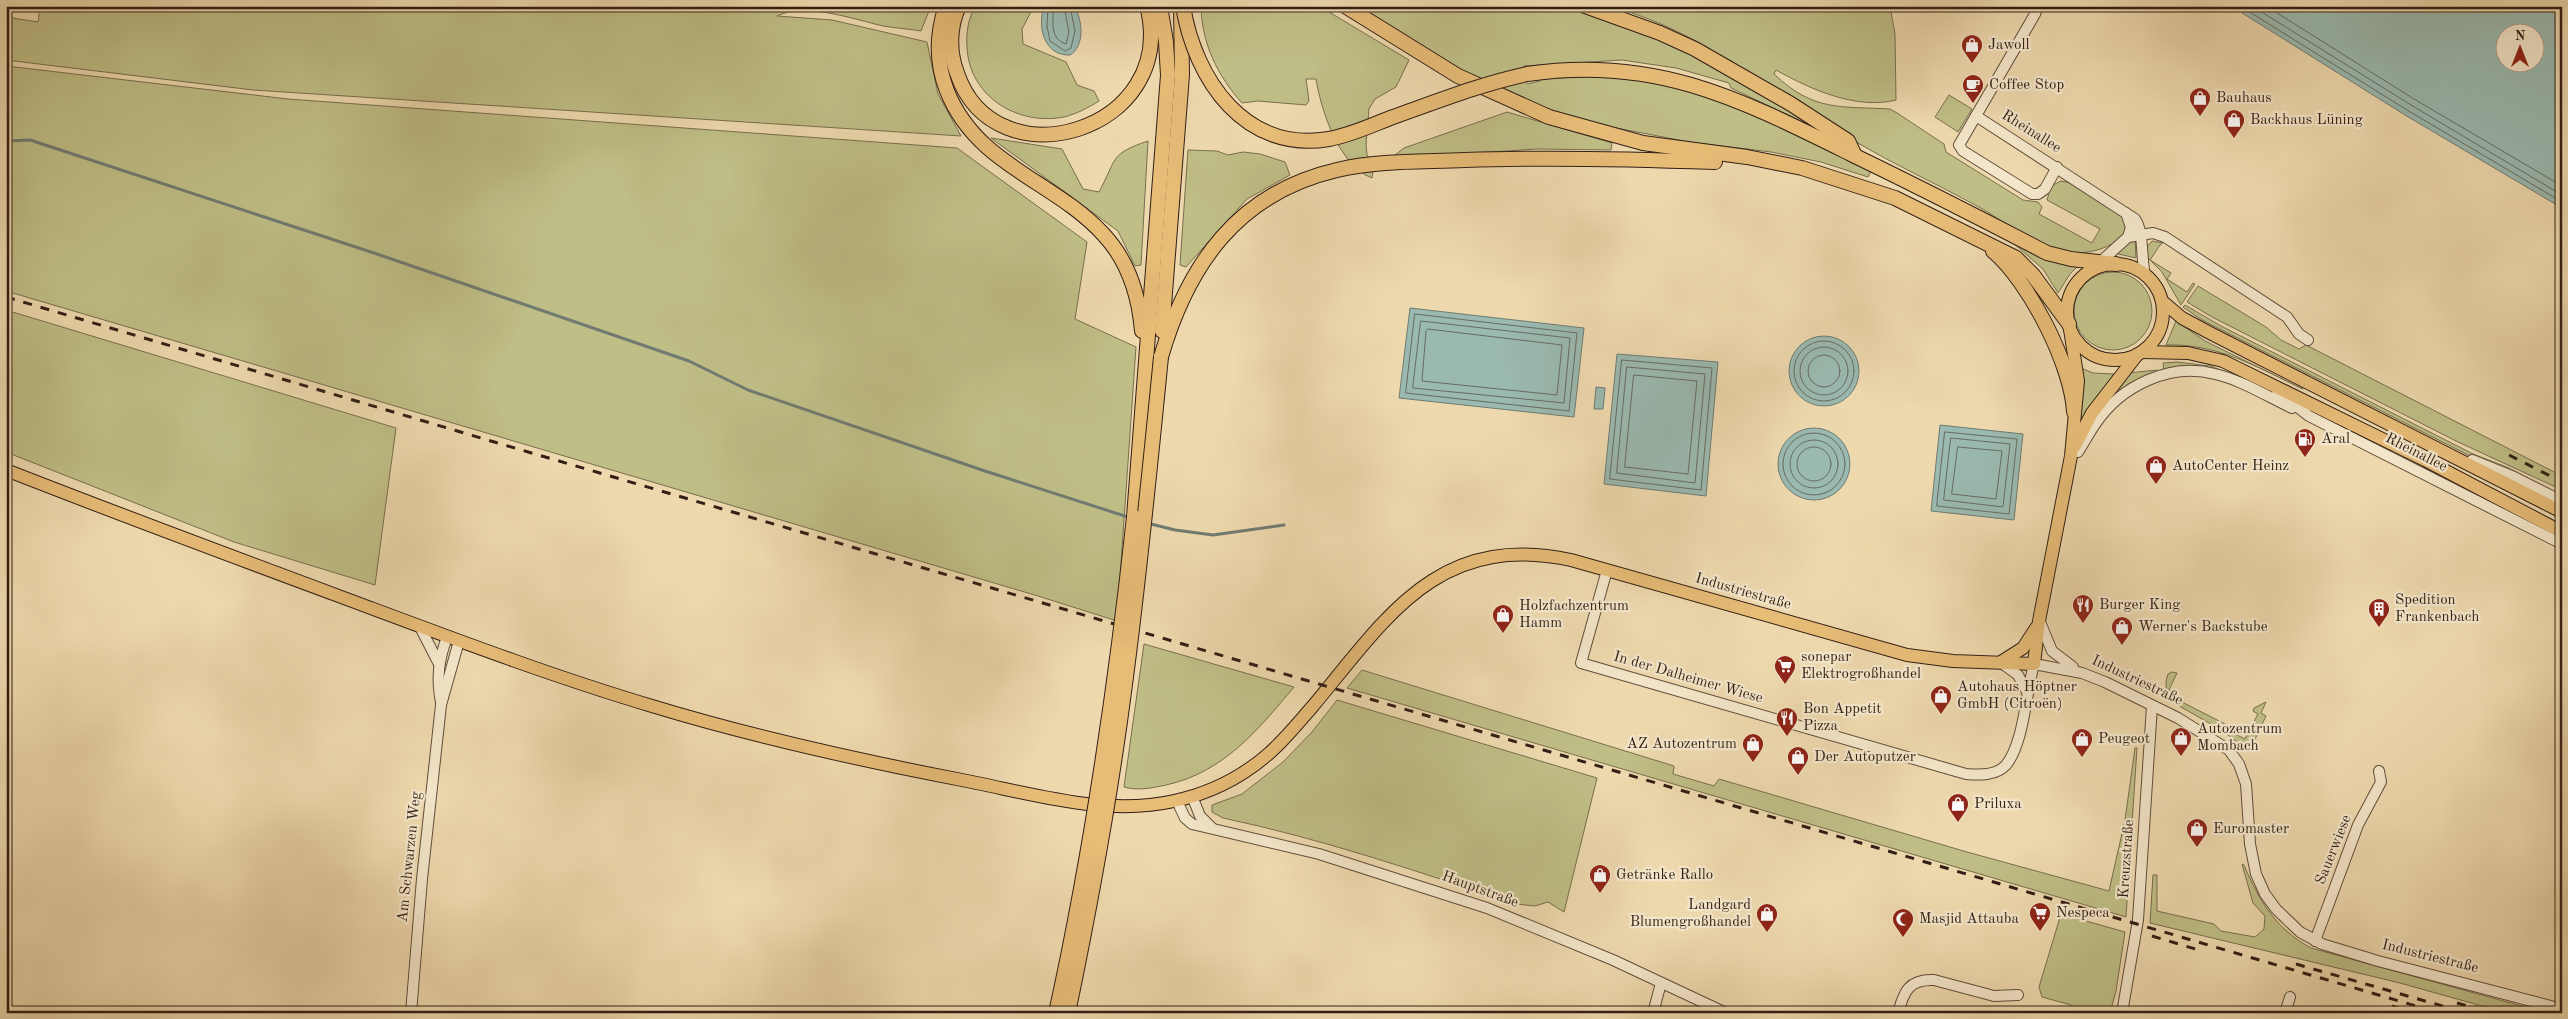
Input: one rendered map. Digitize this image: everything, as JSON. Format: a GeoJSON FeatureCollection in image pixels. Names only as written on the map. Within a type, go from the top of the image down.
{"type":"FeatureCollection","features":[{"type":"Feature","properties":{"kind":"highway"},"geometry":{"type":"LineString","coordinates":[[946,6],[939,37],[939,60],[944,83],[954,106],[970,131],[986,148],[1086,218],[1113,246],[1127,268],[1136,293],[1141,319],[1146,372]]}},
{"type":"Feature","properties":{"kind":"highway"},"geometry":{"type":"LineString","coordinates":[[959,6],[953,23],[952,51],[954,65],[965,91],[984,112],[1008,127],[1036,134],[1050,134],[1078,130],[1092,124],[1117,108],[1134,90],[1146,68],[1152,44],[1147,6]]}},
{"type":"Feature","properties":{"kind":"highway"},"geometry":{"type":"LineString","coordinates":[[1056,1013],[1077,912],[1110,716],[1134,517],[1168,74],[1166,42],[1160,6]]}},
{"type":"Feature","properties":{"kind":"highway"},"geometry":{"type":"LineString","coordinates":[[1182,6],[1193,45],[1219,96],[1250,123],[1288,138],[1315,140],[1342,136],[1483,85],[1527,74],[1598,68],[1668,77],[1713,90],[1759,108],[2047,253],[2099,263],[2116,264]]}},
{"type":"Feature","properties":{"kind":"highway"},"geometry":{"type":"LineString","coordinates":[[1068,1013],[1106,815],[1141,560],[1160,357],[1182,75],[1182,6]]}},
{"type":"Feature","properties":{"kind":"highway"},"geometry":{"type":"LineString","coordinates":[[1345,6],[1458,76],[1549,117],[1642,143],[1774,162],[1822,174],[1895,198],[2016,258],[2033,274],[2069,327]]}},
{"type":"Feature","properties":{"kind":"highway"},"geometry":{"type":"LineString","coordinates":[[1585,6],[1660,33],[1695,49],[1791,104],[1848,141],[1855,156]]}},
{"type":"Feature","properties":{"kind":"highway"},"geometry":{"type":"LineString","coordinates":[[1160,357],[1172,320],[1195,272],[1222,236],[1244,215],[1275,194],[1317,175],[1361,166],[1405,163],[1605,159],[1753,164],[1822,174]]}},
{"type":"Feature","properties":{"kind":"highway"},"geometry":{"type":"LineString","coordinates":[[1964,231],[1995,253],[2014,271],[2029,292],[2069,375],[2073,391],[2074,412]]}},
{"type":"Feature","properties":{"kind":"main road"},"geometry":{"type":"LineString","coordinates":[[2116,264],[2132,267],[2146,275],[2156,287],[2162,301],[2161,326],[2156,338],[2139,354],[2117,360],[2097,357],[2080,346],[2069,327],[2069,299],[2077,284],[2088,273],[2104,266],[2116,264]]}},
{"type":"Feature","properties":{"kind":"main road","name":"Rheinallee"},"geometry":{"type":"LineString","coordinates":[[2162,301],[2182,318],[2210,333],[2562,512]]}},
{"type":"Feature","properties":{"kind":"main road","name":"In der Dalheimer Wiese"},"geometry":{"type":"LineString","coordinates":[[2034,664],[2039,621],[2070,461],[2078,374],[2069,327]]}},
{"type":"Feature","properties":{"kind":"main road","name":"Rheinallee"},"geometry":{"type":"LineString","coordinates":[[2139,354],[2188,352],[2211,357],[2262,380],[2562,532]]}},
{"type":"Feature","properties":{"kind":"main road","name":"In der Dalheimer Wiese"},"geometry":{"type":"LineString","coordinates":[[2070,461],[2086,422],[2139,354]]}},
{"type":"Feature","properties":{"kind":"main road","name":"Industriestraße"},"geometry":{"type":"LineString","coordinates":[[6,470],[420,627],[655,707],[850,757],[1102,805],[1133,806],[1177,801],[1224,783],[1265,757],[1294,728],[1394,610],[1431,580],[1471,563],[1504,556],[1542,556],[1607,570],[1907,655],[1953,661],[2034,664]]}},
{"type":"Feature","properties":{"kind":"main road"},"geometry":{"type":"LineString","coordinates":[[2000,662],[2023,648],[2039,621]]}},
{"type":"Feature","properties":{"kind":"street","name":"Rheinallee"},"geometry":{"type":"LineString","coordinates":[[2030,6],[2036,11],[2035,14],[1976,116],[2126,212],[2137,222],[2141,235],[2142,259],[2146,275]]}},
{"type":"Feature","properties":{"kind":"street"},"geometry":{"type":"LineString","coordinates":[[1976,116],[1959,146],[2027,192],[2038,194],[2042,192],[2057,167]]}},
{"type":"Feature","properties":{"kind":"street"},"geometry":{"type":"LineString","coordinates":[[2088,273],[2128,237],[2131,227],[2126,212]]}},
{"type":"Feature","properties":{"kind":"street"},"geometry":{"type":"LineString","coordinates":[[2128,237],[2156,233],[2165,237],[2287,317],[2299,334],[2308,340]]}},
{"type":"Feature","properties":{"kind":"street"},"geometry":{"type":"LineString","coordinates":[[2070,461],[2096,422],[2113,405],[2143,382],[2172,372],[2191,370],[2216,374],[2309,416]]}},
{"type":"Feature","properties":{"kind":"street","name":"Rheinallee"},"geometry":{"type":"LineString","coordinates":[[2262,380],[2309,416],[2562,544]]}},
{"type":"Feature","properties":{"kind":"street","name":"Rheinallee"},"geometry":{"type":"LineString","coordinates":[[2427,443],[2514,477],[2562,501]]}},
{"type":"Feature","properties":{"kind":"street","name":"Rheinallee"},"geometry":{"type":"LineString","coordinates":[[2533,517],[2562,536]]}},
{"type":"Feature","properties":{"kind":"street","name":"In der Dalheimer Wiese"},"geometry":{"type":"LineString","coordinates":[[1607,570],[1581,663],[1627,678],[1966,774],[1987,775],[2005,766],[2018,739],[2026,692],[2034,664]]}},
{"type":"Feature","properties":{"kind":"street"},"geometry":{"type":"LineString","coordinates":[[2039,621],[2048,644],[2057,656],[2082,673]]}},
{"type":"Feature","properties":{"kind":"street","name":"Am Schwarzen Weg"},"geometry":{"type":"LineString","coordinates":[[420,627],[439,665]]}},
{"type":"Feature","properties":{"kind":"street","name":"Am Schwarzen Weg"},"geometry":{"type":"LineString","coordinates":[[441,705],[438,687],[439,665],[453,639]]}},
{"type":"Feature","properties":{"kind":"street","name":"Am Schwarzen Weg"},"geometry":{"type":"LineString","coordinates":[[411,1013],[422,879],[441,705],[453,639]]}},
{"type":"Feature","properties":{"kind":"street"},"geometry":{"type":"LineString","coordinates":[[2000,662],[2018,676],[2026,692]]}},
{"type":"Feature","properties":{"kind":"street","name":"Industriestraße"},"geometry":{"type":"LineString","coordinates":[[2034,664],[2082,673],[2152,706],[2225,746],[2236,760],[2246,784],[2252,855],[2260,884],[2283,918],[2315,941],[2378,961],[2562,1009]]}},
{"type":"Feature","properties":{"kind":"street","name":"Kreuzstraße"},"geometry":{"type":"LineString","coordinates":[[2122,1013],[2138,920],[2152,706]]}},
{"type":"Feature","properties":{"kind":"street","name":"Sauerwiese"},"geometry":{"type":"LineString","coordinates":[[2315,941],[2358,825],[2381,782],[2380,771]]}},
{"type":"Feature","properties":{"kind":"street"},"geometry":{"type":"LineString","coordinates":[[1192,796],[1200,816],[1212,828]]}},
{"type":"Feature","properties":{"kind":"street","name":"Hauptstraße"},"geometry":{"type":"LineString","coordinates":[[1177,801],[1182,814],[1188,822],[1319,854],[1448,894],[1545,931],[1726,1013]]}},
{"type":"Feature","properties":{"kind":"street"},"geometry":{"type":"LineString","coordinates":[[1898,1013],[1906,989],[1913,983],[1924,979],[1994,996],[2018,994]]}},
{"type":"Feature","properties":{"kind":"street"},"geometry":{"type":"LineString","coordinates":[[1653,1013],[1661,983]]}},
{"type":"Feature","properties":{"kind":"street"},"geometry":{"type":"LineString","coordinates":[[2285,1013],[2290,997]]}},
{"type":"Feature","properties":{"kind":"shaded area"},"geometry":{"type":"Polygon","coordinates":[[[40,6],[931,6],[921,31],[883,26],[815,11],[788,12],[777,16],[832,20],[927,42],[938,94],[961,136],[253,90],[6,60],[6,17],[38,22],[40,6]]]}},
{"type":"Feature","properties":{"kind":"shaded area"},"geometry":{"type":"Polygon","coordinates":[[[976,6],[1034,6],[1022,29],[1023,44],[1066,62],[1077,85],[1094,91],[1099,101],[1082,111],[1068,116],[1046,119],[1029,117],[1013,112],[999,104],[986,93],[976,80],[970,64],[967,31],[969,20],[976,6]]]}},
{"type":"Feature","properties":{"kind":"shaded area"},"geometry":{"type":"Polygon","coordinates":[[[1201,6],[1285,6],[1289,11],[1295,6],[1319,6],[1409,60],[1396,87],[1375,99],[1369,109],[1366,144],[1367,155],[1374,165],[1372,178],[1360,172],[1341,150],[1327,121],[1316,79],[1306,79],[1309,101],[1306,105],[1258,101],[1242,103],[1218,70],[1204,33],[1201,6]]]}},
{"type":"Feature","properties":{"kind":"shaded area"},"geometry":{"type":"Polygon","coordinates":[[[1356,6],[1571,6],[1651,35],[1719,67],[1826,133],[1731,88],[1729,83],[1676,68],[1622,60],[1524,66],[1523,70],[1527,84],[1540,81],[1540,79],[1599,76],[1656,80],[1699,91],[1751,112],[1871,171],[1868,177],[1821,162],[1771,152],[1689,142],[1585,122],[1505,93],[1469,76],[1356,6]]]}},
{"type":"Feature","properties":{"kind":"shaded area"},"geometry":{"type":"Polygon","coordinates":[[[1605,6],[1890,6],[1895,34],[1896,100],[1865,102],[1849,100],[1803,84],[1776,70],[1774,74],[1802,95],[1828,105],[1890,109],[1944,144],[1946,152],[2023,200],[2038,202],[2042,207],[2039,214],[2092,243],[2100,229],[2047,200],[2051,186],[2061,181],[2071,183],[2121,215],[2126,225],[2126,230],[2123,235],[2110,245],[2094,251],[2076,253],[2060,251],[2038,243],[1977,206],[1856,142],[1750,78],[1715,52],[1697,42],[1639,15],[1605,6]]]}},
{"type":"Feature","properties":{"kind":"shaded area"},"geometry":{"type":"Polygon","coordinates":[[[6,66],[288,99],[957,148],[1087,242],[1075,319],[1136,347],[1117,621],[6,291],[6,66]]]}},
{"type":"Feature","properties":{"kind":"shaded area"},"geometry":{"type":"Polygon","coordinates":[[[1949,95],[1972,109],[1958,132],[1935,117],[1949,95]]]}},
{"type":"Feature","properties":{"kind":"shaded area"},"geometry":{"type":"Polygon","coordinates":[[[1507,112],[1612,143],[1611,150],[1536,149],[1390,159],[1404,148],[1507,112]]]}},
{"type":"Feature","properties":{"kind":"shaded area"},"geometry":{"type":"Polygon","coordinates":[[[991,138],[1062,149],[1083,189],[1099,192],[1112,165],[1120,154],[1148,141],[1141,265],[1135,266],[1118,231],[991,138]]]}},
{"type":"Feature","properties":{"kind":"shaded area"},"geometry":{"type":"Polygon","coordinates":[[[1188,150],[1217,151],[1228,155],[1243,152],[1260,154],[1285,162],[1290,175],[1247,199],[1186,267],[1180,265],[1188,150]]]}},
{"type":"Feature","properties":{"kind":"shaded area"},"geometry":{"type":"Polygon","coordinates":[[[2135,238],[2136,258],[2114,253],[2135,238]]]}},
{"type":"Feature","properties":{"kind":"shaded area"},"geometry":{"type":"Polygon","coordinates":[[[2152,241],[2163,243],[2150,260],[2147,257],[2146,248],[2152,241]]]}},
{"type":"Feature","properties":{"kind":"shaded area"},"geometry":{"type":"Polygon","coordinates":[[[2012,242],[2051,261],[2078,266],[2070,274],[2058,293],[2043,269],[2012,242]]]}},
{"type":"Feature","properties":{"kind":"shaded area"},"geometry":{"type":"Polygon","coordinates":[[[2150,260],[2171,273],[2167,279],[2187,292],[2193,283],[2195,284],[2181,305],[2162,272],[2150,260]]]}},
{"type":"Feature","properties":{"kind":"shaded area"},"geometry":{"type":"Polygon","coordinates":[[[2113,272],[2128,275],[2145,289],[2149,296],[2152,311],[2149,326],[2135,343],[2128,347],[2113,350],[2098,347],[2081,333],[2077,326],[2074,311],[2077,296],[2091,279],[2098,275],[2113,272]]]}},
{"type":"Feature","properties":{"kind":"shaded area"},"geometry":{"type":"Polygon","coordinates":[[[2198,286],[2266,327],[2281,340],[2299,349],[2306,345],[2562,476],[2562,490],[2456,441],[2212,317],[2187,302],[2198,286]]]}},
{"type":"Feature","properties":{"kind":"shaded area"},"geometry":{"type":"Polygon","coordinates":[[[2185,305],[2221,326],[2473,454],[2509,468],[2537,483],[2472,457],[2202,320],[2183,307],[2185,305]]]}},
{"type":"Feature","properties":{"kind":"shaded area"},"geometry":{"type":"Polygon","coordinates":[[[6,310],[396,428],[375,585],[234,542],[6,452],[6,310]]]}},
{"type":"Feature","properties":{"kind":"shaded area"},"geometry":{"type":"Polygon","coordinates":[[[2176,321],[2205,341],[2254,365],[2203,348],[2185,345],[2166,345],[2176,321]]]}},
{"type":"Feature","properties":{"kind":"shaded area"},"geometry":{"type":"Polygon","coordinates":[[[2177,362],[2210,366],[2237,376],[2164,371],[2163,363],[2177,362]]]}},
{"type":"Feature","properties":{"kind":"shaded area"},"geometry":{"type":"Polygon","coordinates":[[[2081,368],[2093,373],[2114,374],[2079,425],[2081,368]]]}},
{"type":"Feature","properties":{"kind":"shaded area"},"geometry":{"type":"Polygon","coordinates":[[[2157,370],[2158,373],[2106,403],[2128,373],[2157,370]]]}},
{"type":"Feature","properties":{"kind":"shaded area"},"geometry":{"type":"Polygon","coordinates":[[[2375,441],[2491,500],[2534,526],[2375,441]]]}},
{"type":"Feature","properties":{"kind":"shaded area"},"geometry":{"type":"Polygon","coordinates":[[[1144,644],[1294,687],[1267,719],[1238,748],[1205,770],[1187,779],[1161,786],[1140,789],[1124,787],[1144,644]]]}},
{"type":"Feature","properties":{"kind":"shaded area"},"geometry":{"type":"Polygon","coordinates":[[[1362,670],[1674,766],[1673,774],[1714,786],[1719,779],[1967,852],[2109,891],[2125,820],[2135,748],[2137,748],[2126,917],[1347,688],[1362,670]]]}},
{"type":"Feature","properties":{"kind":"shaded area"},"geometry":{"type":"Polygon","coordinates":[[[2172,672],[2177,673],[2169,690],[2174,693],[2172,697],[2229,726],[2227,730],[2245,739],[2258,714],[2253,711],[2254,708],[2266,702],[2261,713],[2266,716],[2249,752],[2223,731],[2174,703],[2169,696],[2166,686],[2168,674],[2172,672]]]}},
{"type":"Feature","properties":{"kind":"shaded area"},"geometry":{"type":"Polygon","coordinates":[[[1337,700],[1597,778],[1564,912],[1548,902],[1535,906],[1516,904],[1371,857],[1260,826],[1223,818],[1212,812],[1212,805],[1242,794],[1283,762],[1312,732],[1337,700]]]}},
{"type":"Feature","properties":{"kind":"shaded area"},"geometry":{"type":"Polygon","coordinates":[[[2242,864],[2263,902],[2278,923],[2311,948],[2547,1013],[2507,1013],[2400,983],[2150,923],[2153,875],[2157,875],[2157,911],[2214,924],[2221,931],[2255,937],[2264,929],[2265,916],[2253,903],[2242,864]]]}},
{"type":"Feature","properties":{"kind":"shaded area"},"geometry":{"type":"Polygon","coordinates":[[[2061,914],[2125,932],[2116,991],[2110,1013],[2069,1013],[2071,1005],[2042,997],[2039,987],[2061,914]]]}},
{"type":"Feature","properties":{"kind":"water"},"geometry":{"type":"Polygon","coordinates":[[[1044,6],[1074,6],[1081,25],[1081,32],[1078,46],[1070,55],[1054,51],[1045,39],[1041,23],[1044,6]]]}},
{"type":"Feature","properties":{"kind":"water"},"geometry":{"type":"Polygon","coordinates":[[[2231,6],[2535,6],[2562,13],[2562,208],[2405,115],[2231,6]]]}},
{"type":"Feature","properties":{"kind":"water"},"geometry":{"type":"Polygon","coordinates":[[[1410,308],[1584,328],[1574,417],[1399,398],[1410,308]]]}},
{"type":"Feature","properties":{"kind":"water"},"geometry":{"type":"Polygon","coordinates":[[[1824,336],[1837,339],[1849,346],[1856,358],[1859,371],[1856,384],[1849,396],[1837,403],[1824,406],[1811,403],[1799,396],[1792,384],[1789,371],[1792,358],[1799,346],[1811,339],[1824,336]]]}},
{"type":"Feature","properties":{"kind":"water"},"geometry":{"type":"Polygon","coordinates":[[[1617,354],[1718,362],[1706,496],[1604,484],[1617,354]]]}},
{"type":"Feature","properties":{"kind":"water"},"geometry":{"type":"Polygon","coordinates":[[[1596,387],[1605,388],[1603,409],[1594,409],[1596,387]]]}},
{"type":"Feature","properties":{"kind":"water"},"geometry":{"type":"Polygon","coordinates":[[[1940,425],[2023,434],[2014,520],[1931,511],[1940,425]]]}},
{"type":"Feature","properties":{"kind":"water"},"geometry":{"type":"Polygon","coordinates":[[[1814,428],[1834,434],[1844,444],[1850,464],[1844,484],[1834,494],[1814,500],[1794,494],[1784,484],[1778,464],[1784,444],[1794,434],[1814,428]]]}},
{"type":"Feature","properties":{"kind":"waterway"},"geometry":{"type":"LineString","coordinates":[[6,141],[30,140],[377,254],[689,361],[748,390],[985,471],[1131,518]]}},
{"type":"Feature","properties":{"kind":"waterway"},"geometry":{"type":"LineString","coordinates":[[1147,523],[1175,530],[1213,535],[1284,525]]}},
{"type":"Feature","properties":{"kind":"railway"},"geometry":{"type":"LineString","coordinates":[[6,297],[2440,1013]]}},
{"type":"Feature","properties":{"kind":"railway"},"geometry":{"type":"LineString","coordinates":[[2509,455],[2562,482]]}},
{"type":"Feature","properties":{"kind":"railway"},"geometry":{"type":"LineString","coordinates":[[2152,936],[2202,951]]}},
{"type":"Feature","properties":{"kind":"railway"},"geometry":{"type":"LineString","coordinates":[[2296,964],[2467,1013]]}},
{"type":"Feature","properties":{"kind":"railway"},"geometry":{"type":"LineString","coordinates":[[2457,1003],[2493,1013]]}},
{"type":"Feature","properties":{"kind":"railway"},"geometry":{"type":"LineString","coordinates":[[2392,1006],[2413,1013]]}},
{"type":"Feature","properties":{"kind":"place","name":"Jawoll"},"geometry":{"type":"Point","coordinates":[1972,64]}},
{"type":"Feature","properties":{"kind":"place","name":"Coffee Stop"},"geometry":{"type":"Point","coordinates":[1973,104]}},
{"type":"Feature","properties":{"kind":"place","name":"Bauhaus"},"geometry":{"type":"Point","coordinates":[2200,117]}},
{"type":"Feature","properties":{"kind":"place","name":"Backhaus Lüning"},"geometry":{"type":"Point","coordinates":[2234,139]}},
{"type":"Feature","properties":{"kind":"place","name":"Aral"},"geometry":{"type":"Point","coordinates":[2305,458]}},
{"type":"Feature","properties":{"kind":"place","name":"AutoCenter Heinz"},"geometry":{"type":"Point","coordinates":[2156,485]}},
{"type":"Feature","properties":{"kind":"place","name":"Burger King"},"geometry":{"type":"Point","coordinates":[2083,624]}},
{"type":"Feature","properties":{"kind":"place","name":"Spedition Frankenbach"},"geometry":{"type":"Point","coordinates":[2379,628]}},
{"type":"Feature","properties":{"kind":"place","name":"Holzfachzentrum Hamm"},"geometry":{"type":"Point","coordinates":[1503,634]}},
{"type":"Feature","properties":{"kind":"place","name":"Werner's Backstube"},"geometry":{"type":"Point","coordinates":[2122,646]}},
{"type":"Feature","properties":{"kind":"place","name":"sonepar Elektrogroßhandel"},"geometry":{"type":"Point","coordinates":[1785,685]}},
{"type":"Feature","properties":{"kind":"place","name":"Autohaus Höptner GmbH (Citroën)"},"geometry":{"type":"Point","coordinates":[1941,715]}},
{"type":"Feature","properties":{"kind":"place","name":"Bon Appetit Pizza"},"geometry":{"type":"Point","coordinates":[1787,737]}},
{"type":"Feature","properties":{"kind":"place","name":"Autozentrum Mombach"},"geometry":{"type":"Point","coordinates":[2181,757]}},
{"type":"Feature","properties":{"kind":"place","name":"Peugeot"},"geometry":{"type":"Point","coordinates":[2082,758]}},
{"type":"Feature","properties":{"kind":"place","name":"AZ Autozentrum"},"geometry":{"type":"Point","coordinates":[1753,763]}},
{"type":"Feature","properties":{"kind":"place","name":"Der Autoputzer"},"geometry":{"type":"Point","coordinates":[1798,776]}},
{"type":"Feature","properties":{"kind":"place","name":"Priluxa"},"geometry":{"type":"Point","coordinates":[1958,823]}},
{"type":"Feature","properties":{"kind":"place","name":"Euromaster"},"geometry":{"type":"Point","coordinates":[2197,848]}},
{"type":"Feature","properties":{"kind":"place","name":"Getränke Rallo"},"geometry":{"type":"Point","coordinates":[1600,894]}},
{"type":"Feature","properties":{"kind":"place","name":"Nespeca"},"geometry":{"type":"Point","coordinates":[2040,932]}},
{"type":"Feature","properties":{"kind":"place","name":"Landgard Blumengroßhandel"},"geometry":{"type":"Point","coordinates":[1767,933]}},
{"type":"Feature","properties":{"kind":"place","name":"Masjid Attauba"},"geometry":{"type":"Point","coordinates":[1903,938]}}]}
